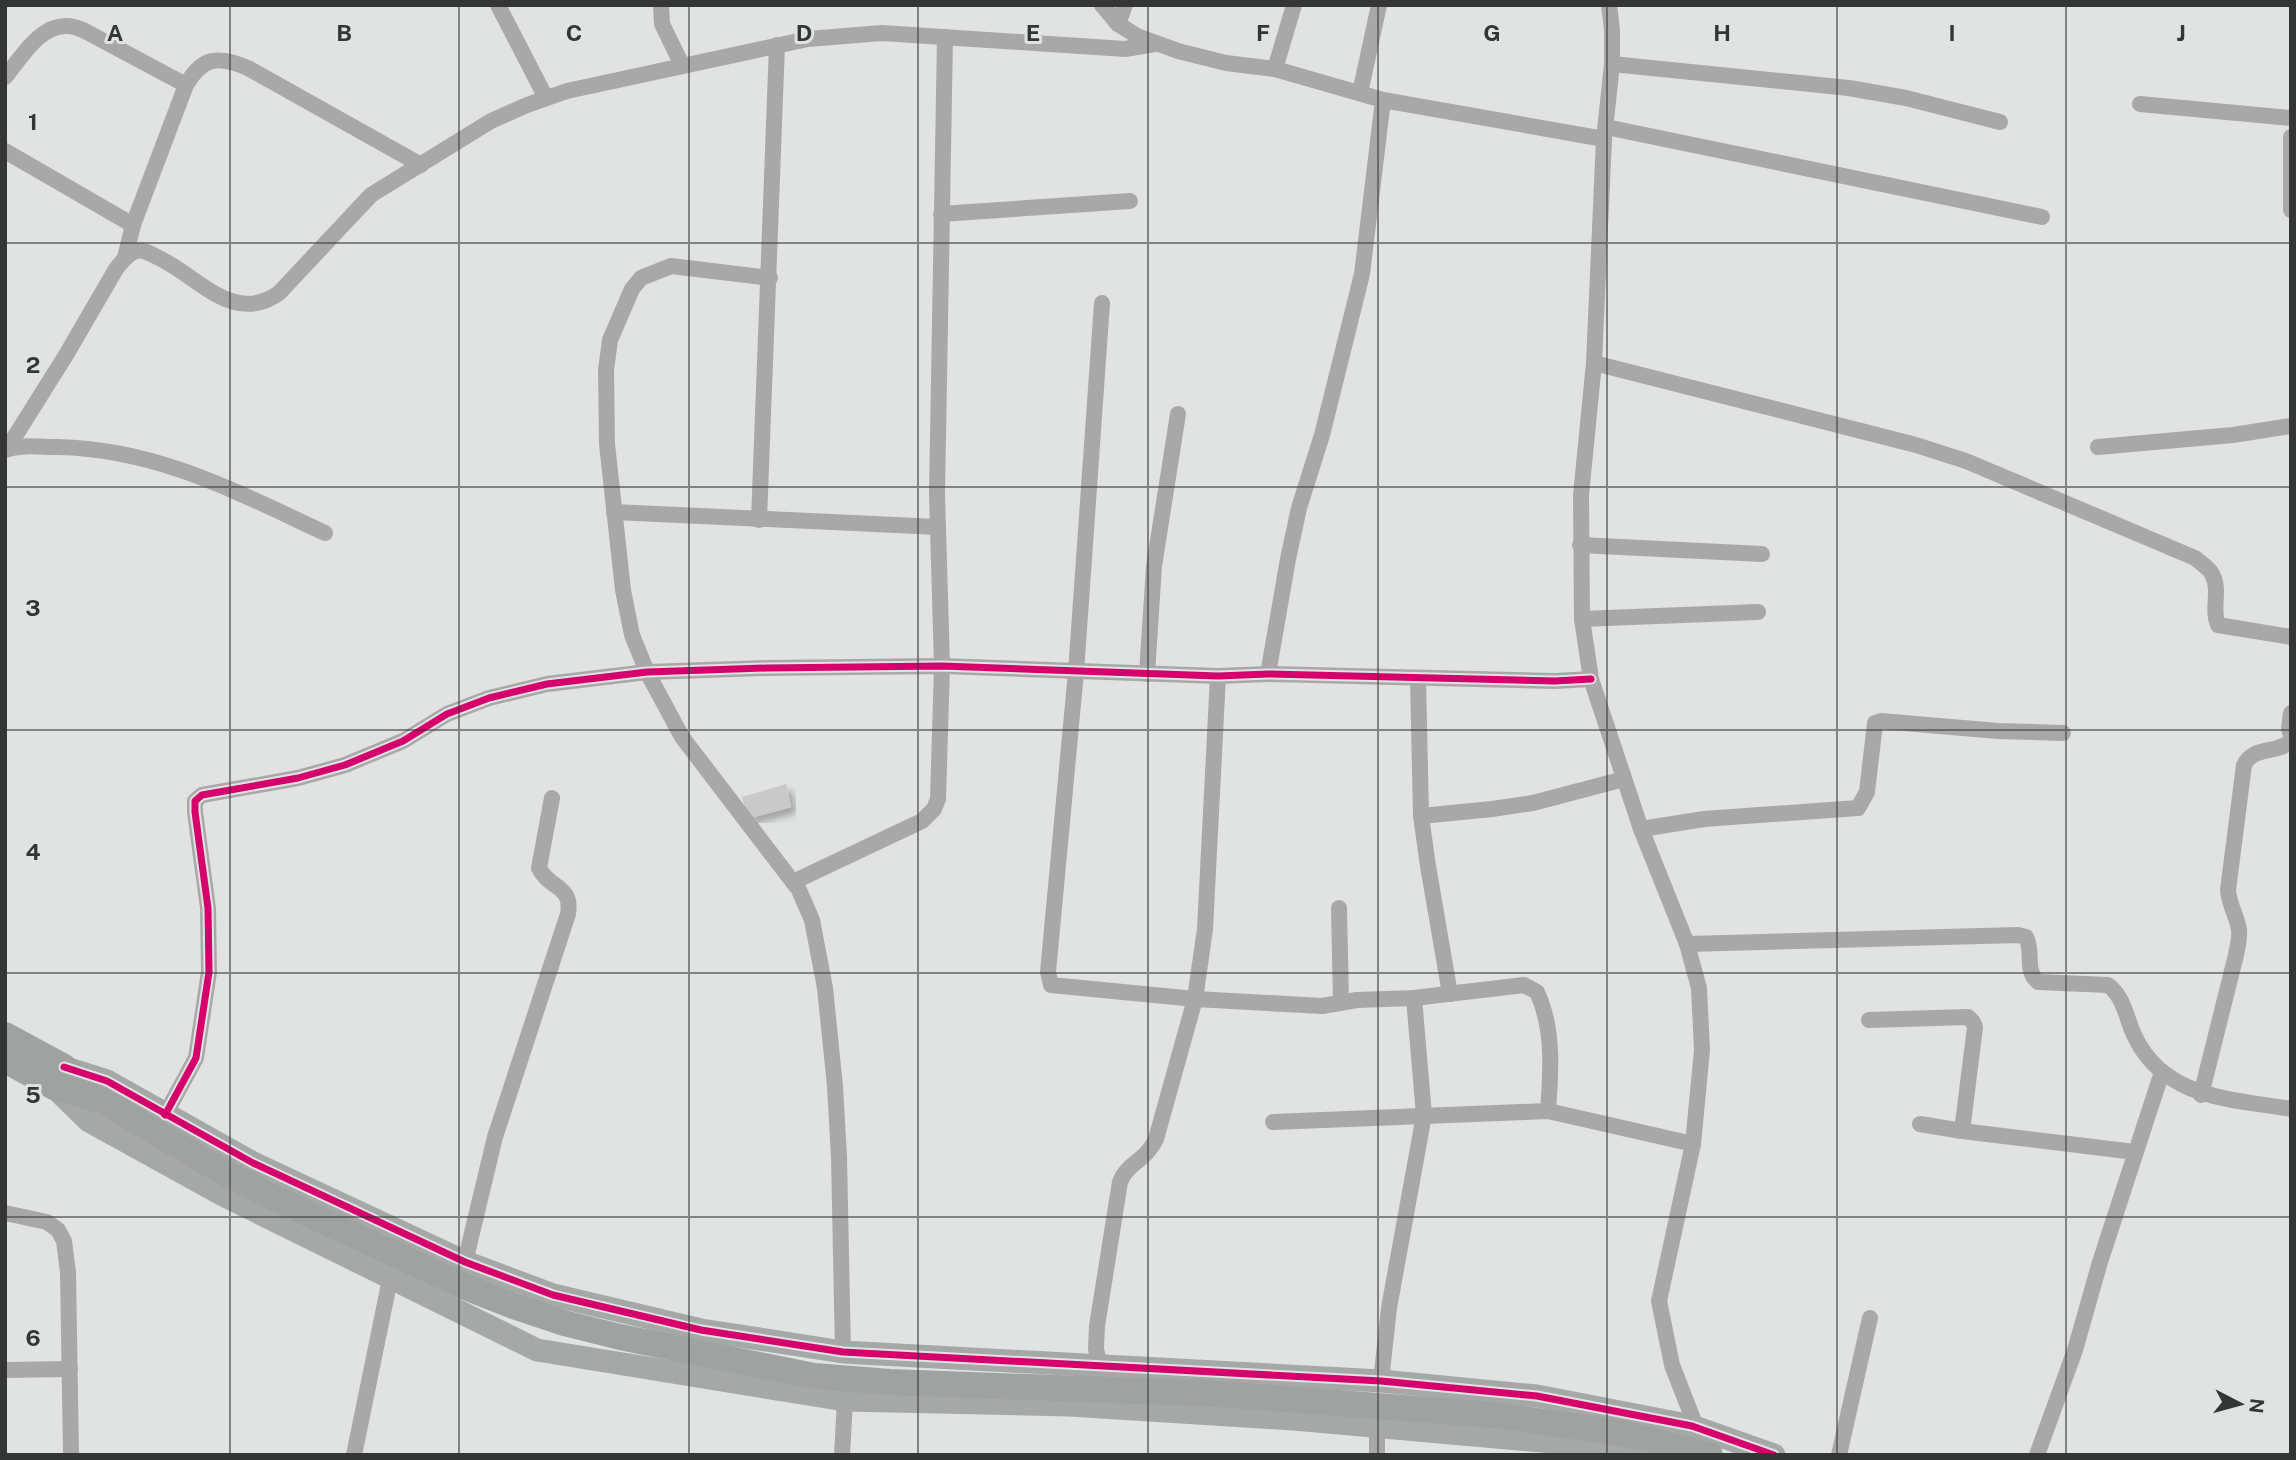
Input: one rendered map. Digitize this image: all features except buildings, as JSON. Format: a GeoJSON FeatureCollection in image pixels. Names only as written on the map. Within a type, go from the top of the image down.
{"type":"FeatureCollection","features":[{"type":"Feature","properties":{"kind":"main road"},"geometry":{"type":"LineString","coordinates":[[5,1035],[59,1077],[268,1195],[465,1287],[513,1306],[620,1337],[769,1368],[839,1378],[1219,1394],[1495,1415],[1627,1434],[1710,1455]]}},
{"type":"Feature","properties":{"kind":"main road"},"geometry":{"type":"LineString","coordinates":[[5,1060],[59,1077]]}},
{"type":"Feature","properties":{"kind":"street"},"geometry":{"type":"LineString","coordinates":[[498,5],[547,97]]}},
{"type":"Feature","properties":{"kind":"street"},"geometry":{"type":"LineString","coordinates":[[662,5],[662,24],[682,65]]}},
{"type":"Feature","properties":{"kind":"street"},"geometry":{"type":"LineString","coordinates":[[1102,5],[1118,23],[1155,44],[1226,63],[1275,69],[1383,100],[1605,133],[2042,217]]}},
{"type":"Feature","properties":{"kind":"street"},"geometry":{"type":"LineString","coordinates":[[1118,23],[1125,5]]}},
{"type":"Feature","properties":{"kind":"street"},"geometry":{"type":"LineString","coordinates":[[1275,69],[1294,5]]}},
{"type":"Feature","properties":{"kind":"street"},"geometry":{"type":"LineString","coordinates":[[1360,93],[1379,5]]}},
{"type":"Feature","properties":{"kind":"street"},"geometry":{"type":"LineString","coordinates":[[1609,5],[1612,64],[1605,133],[1594,363],[1581,495],[1582,620],[1591,679],[1642,829],[1688,944],[1699,988],[1702,1050],[1693,1144],[1659,1301],[1672,1365],[1693,1419],[1685,1455]]}},
{"type":"Feature","properties":{"kind":"street"},"geometry":{"type":"LineString","coordinates":[[5,77],[49,29],[68,26],[85,31],[186,85]]}},
{"type":"Feature","properties":{"kind":"street"},"geometry":{"type":"LineString","coordinates":[[6,449],[66,355],[116,269],[135,251],[167,261],[232,302],[247,305],[267,301],[279,293],[371,195],[491,121],[547,97],[682,65],[843,35],[882,33],[1125,49],[1155,44]]}},
{"type":"Feature","properties":{"kind":"street"},"geometry":{"type":"LineString","coordinates":[[793,882],[922,821],[934,809],[940,784],[942,666],[938,527],[945,37]]}},
{"type":"Feature","properties":{"kind":"street"},"geometry":{"type":"LineString","coordinates":[[760,520],[777,46]]}},
{"type":"Feature","properties":{"kind":"street"},"geometry":{"type":"LineString","coordinates":[[125,258],[133,225],[186,85],[196,68],[213,60],[229,60],[248,68],[421,164]]}},
{"type":"Feature","properties":{"kind":"street"},"geometry":{"type":"LineString","coordinates":[[1612,64],[1849,88],[1906,98],[2000,122]]}},
{"type":"Feature","properties":{"kind":"street"},"geometry":{"type":"LineString","coordinates":[[1268,674],[1299,508],[1322,435],[1362,274],[1383,100]]}},
{"type":"Feature","properties":{"kind":"street"},"geometry":{"type":"LineString","coordinates":[[2140,104],[2291,118]]}},
{"type":"Feature","properties":{"kind":"street"},"geometry":{"type":"LineString","coordinates":[[2291,137],[2291,210]]}},
{"type":"Feature","properties":{"kind":"street"},"geometry":{"type":"LineString","coordinates":[[5,151],[133,225]]}},
{"type":"Feature","properties":{"kind":"street"},"geometry":{"type":"LineString","coordinates":[[941,214],[1130,201]]}},
{"type":"Feature","properties":{"kind":"street"},"geometry":{"type":"LineString","coordinates":[[770,278],[671,265],[641,278],[632,289],[610,340],[606,370],[607,444],[627,612],[646,673],[682,737],[793,882],[806,904],[818,944],[831,1046],[839,1157],[842,1352]]}},
{"type":"Feature","properties":{"kind":"street"},"geometry":{"type":"LineString","coordinates":[[1102,303],[1076,672],[1048,972],[1051,985],[1195,999],[1322,1006],[1450,994],[1517,984],[1537,992],[1544,1012],[1550,1044],[1548,1111]]}},
{"type":"Feature","properties":{"kind":"street"},"geometry":{"type":"LineString","coordinates":[[1594,363],[1872,433],[1966,461],[2195,558],[2212,572],[2216,585],[2215,619],[2218,625],[2291,636]]}},
{"type":"Feature","properties":{"kind":"street"},"geometry":{"type":"LineString","coordinates":[[1147,674],[1154,566],[1178,414]]}},
{"type":"Feature","properties":{"kind":"street"},"geometry":{"type":"LineString","coordinates":[[2098,447],[2233,435],[2291,426]]}},
{"type":"Feature","properties":{"kind":"street"},"geometry":{"type":"LineString","coordinates":[[6,449],[20,446],[99,449],[163,463],[206,478],[325,533]]}},
{"type":"Feature","properties":{"kind":"street"},"geometry":{"type":"LineString","coordinates":[[614,513],[938,527]]}},
{"type":"Feature","properties":{"kind":"street"},"geometry":{"type":"LineString","coordinates":[[1580,545],[1762,554]]}},
{"type":"Feature","properties":{"kind":"street"},"geometry":{"type":"LineString","coordinates":[[1582,620],[1758,612]]}},
{"type":"Feature","properties":{"kind":"street"},"geometry":{"type":"LineString","coordinates":[[164,1115],[183,1086],[196,1058],[209,972],[209,918],[195,812],[197,798],[215,792],[298,778],[345,765],[403,741],[447,714],[489,698],[547,684],[646,673],[766,668],[942,666],[1218,676],[1268,674],[1555,681],[1591,679]]}},
{"type":"Feature","properties":{"kind":"street"},"geometry":{"type":"LineString","coordinates":[[1100,1367],[1096,1349],[1097,1326],[1120,1182],[1126,1171],[1147,1155],[1156,1139],[1195,999],[1209,887],[1218,676]]}},
{"type":"Feature","properties":{"kind":"street"},"geometry":{"type":"LineString","coordinates":[[1418,678],[1421,816],[1427,866],[1450,994]]}},
{"type":"Feature","properties":{"kind":"street"},"geometry":{"type":"LineString","coordinates":[[2291,713],[2291,735]]}},
{"type":"Feature","properties":{"kind":"street"},"geometry":{"type":"LineString","coordinates":[[1642,829],[1704,819],[1858,808],[1867,792],[1875,723],[1881,721],[1998,731],[2063,733]]}},
{"type":"Feature","properties":{"kind":"street"},"geometry":{"type":"LineString","coordinates":[[2201,1094],[2239,936],[2229,904],[2228,890],[2244,765],[2248,756],[2256,752],[2283,748],[2291,741]]}},
{"type":"Feature","properties":{"kind":"street"},"geometry":{"type":"LineString","coordinates":[[1421,816],[1532,803],[1625,779]]}},
{"type":"Feature","properties":{"kind":"street"},"geometry":{"type":"LineString","coordinates":[[465,1262],[495,1137],[568,914],[569,902],[565,892],[543,875],[539,868],[552,798]]}},
{"type":"Feature","properties":{"kind":"street"},"geometry":{"type":"LineString","coordinates":[[1339,908],[1341,1003]]}},
{"type":"Feature","properties":{"kind":"street"},"geometry":{"type":"LineString","coordinates":[[1688,944],[2018,935],[2026,937],[2031,946],[2032,977],[2038,982],[2108,985],[2117,992],[2135,1038],[2162,1072],[2186,1088],[2201,1094],[2291,1109]]}},
{"type":"Feature","properties":{"kind":"street"},"geometry":{"type":"LineString","coordinates":[[1381,1381],[1389,1308],[1424,1115],[1414,998]]}},
{"type":"Feature","properties":{"kind":"street"},"geometry":{"type":"LineString","coordinates":[[1869,1020],[1968,1017],[1973,1022],[1975,1027],[1962,1131]]}},
{"type":"Feature","properties":{"kind":"street"},"geometry":{"type":"LineString","coordinates":[[2037,1455],[2075,1350],[2100,1262],[2162,1072]]}},
{"type":"Feature","properties":{"kind":"street"},"geometry":{"type":"LineString","coordinates":[[59,1077],[107,1081],[253,1163],[465,1262],[554,1295],[701,1331],[842,1352],[1381,1381],[1537,1396],[1692,1426],[1774,1455]]}},
{"type":"Feature","properties":{"kind":"street"},"geometry":{"type":"LineString","coordinates":[[59,1077],[89,1121],[223,1195],[537,1350],[845,1401],[1070,1405],[1377,1425],[1636,1455]]}},
{"type":"Feature","properties":{"kind":"street"},"geometry":{"type":"LineString","coordinates":[[1273,1122],[1548,1111],[1693,1144]]}},
{"type":"Feature","properties":{"kind":"street"},"geometry":{"type":"LineString","coordinates":[[1920,1124],[2135,1152]]}},
{"type":"Feature","properties":{"kind":"street"},"geometry":{"type":"LineString","coordinates":[[5,1213],[47,1223],[58,1230],[64,1241],[68,1257],[71,1455]]}},
{"type":"Feature","properties":{"kind":"street"},"geometry":{"type":"LineString","coordinates":[[354,1455],[390,1279]]}},
{"type":"Feature","properties":{"kind":"street"},"geometry":{"type":"LineString","coordinates":[[573,1356],[584,1302]]}},
{"type":"Feature","properties":{"kind":"street"},"geometry":{"type":"LineString","coordinates":[[1839,1455],[1870,1318]]}},
{"type":"Feature","properties":{"kind":"street"},"geometry":{"type":"LineString","coordinates":[[5,1370],[70,1369]]}},
{"type":"Feature","properties":{"kind":"street"},"geometry":{"type":"LineString","coordinates":[[842,1455],[845,1401]]}},
{"type":"Feature","properties":{"kind":"street"},"geometry":{"type":"LineString","coordinates":[[1377,1425],[1377,1455]]}},
{"type":"Feature","properties":{"kind":"cycle path"},"geometry":{"type":"LineString","coordinates":[[165,1115],[196,1058],[209,972],[208,908],[195,801],[202,795],[298,778],[345,765],[403,741],[447,714],[489,698],[547,684],[647,672],[767,668],[942,666],[1218,676],[1268,674],[1555,681],[1591,679]]}},
{"type":"Feature","properties":{"kind":"cycle path"},"geometry":{"type":"LineString","coordinates":[[64,1067],[107,1081],[253,1163],[465,1262],[553,1295],[701,1330],[843,1352],[1381,1381],[1537,1396],[1692,1426],[1774,1455]]}}]}
